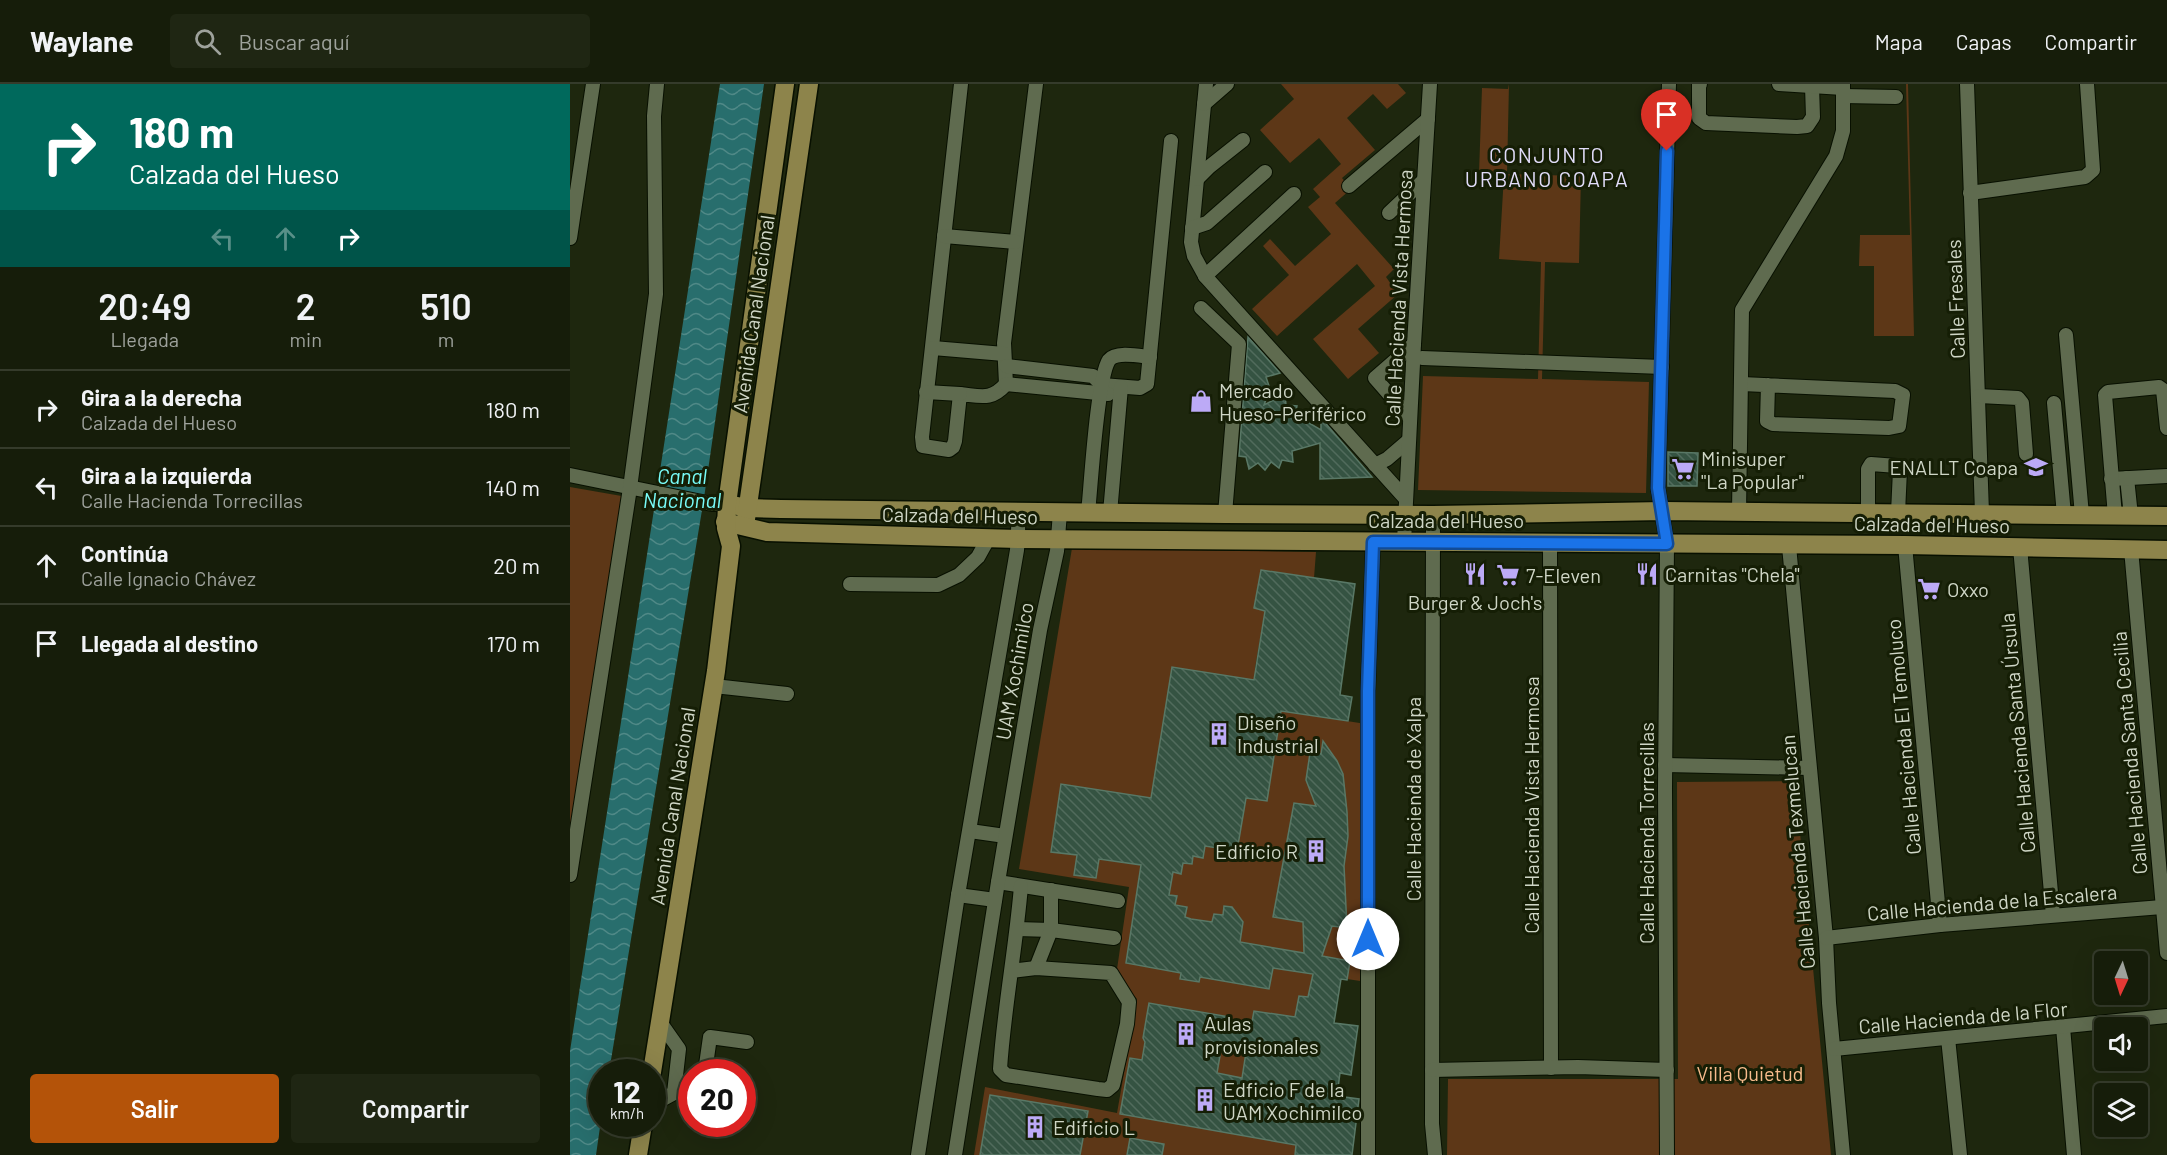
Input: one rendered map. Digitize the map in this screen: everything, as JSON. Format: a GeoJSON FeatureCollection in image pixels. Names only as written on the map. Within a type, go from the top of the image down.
{"type":"FeatureCollection","features":[{"type":"Feature","properties":{"kind":"main road","name":"Avenida Canal Nacional"},"geometry":{"type":"LineString","coordinates":[[654,1059],[714,686],[731,546],[717,508],[785,84]]}},
{"type":"Feature","properties":{"kind":"main road","name":"Avenida Canal Nacional"},"geometry":{"type":"LineString","coordinates":[[731,546],[745,527],[809,84]]}},
{"type":"Feature","properties":{"kind":"main road"},"geometry":{"type":"LineString","coordinates":[[754,468],[757,486],[762,494],[781,509]]}},
{"type":"Feature","properties":{"kind":"main road","name":"Calzada del Hueso"},"geometry":{"type":"LineString","coordinates":[[717,508],[1225,514],[1405,506],[1433,515],[1662,511],[2167,516]]}},
{"type":"Feature","properties":{"kind":"main road","name":"Calzada del Hueso"},"geometry":{"type":"LineString","coordinates":[[717,508],[745,527],[767,532],[988,539],[1905,545],[2167,550]]}},
{"type":"Feature","properties":{"kind":"street"},"geometry":{"type":"LineString","coordinates":[[570,238],[593,84]]}},
{"type":"Feature","properties":{"kind":"street"},"geometry":{"type":"LineString","coordinates":[[570,874],[630,488],[656,294],[654,116],[657,84]]}},
{"type":"Feature","properties":{"kind":"street"},"geometry":{"type":"LineString","coordinates":[[960,394],[953,447],[950,450],[923,446],[922,437],[961,84]]}},
{"type":"Feature","properties":{"kind":"street"},"geometry":{"type":"LineString","coordinates":[[927,392],[990,397],[1006,384],[1005,360],[1016,242],[1036,84]]}},
{"type":"Feature","properties":{"kind":"street"},"geometry":{"type":"LineString","coordinates":[[1206,84],[1192,228],[1192,250],[1205,276],[1375,465],[1405,506]]}},
{"type":"Feature","properties":{"kind":"street"},"geometry":{"type":"LineString","coordinates":[[1204,104],[1227,84]]}},
{"type":"Feature","properties":{"kind":"street","name":"Calle Hacienda Vista Hermosa"},"geometry":{"type":"LineString","coordinates":[[1404,542],[1430,84]]}},
{"type":"Feature","properties":{"kind":"street","name":"Calle Hacienda Torrecillas"},"geometry":{"type":"LineString","coordinates":[[1667,1155],[1665,765],[1667,544],[1658,488],[1669,84]]}},
{"type":"Feature","properties":{"kind":"street"},"geometry":{"type":"LineString","coordinates":[[1700,84],[1699,118],[1706,123],[1797,126],[1807,126],[1813,117],[1812,86]]}},
{"type":"Feature","properties":{"kind":"street"},"geometry":{"type":"LineString","coordinates":[[1779,84],[1843,89],[1896,97]]}},
{"type":"Feature","properties":{"kind":"street","name":"Calle Fresales"},"geometry":{"type":"LineString","coordinates":[[1967,84],[1982,513]]}},
{"type":"Feature","properties":{"kind":"street"},"geometry":{"type":"LineString","coordinates":[[1970,193],[2085,177],[2093,170],[2087,84]]}},
{"type":"Feature","properties":{"kind":"street"},"geometry":{"type":"LineString","coordinates":[[1739,512],[1742,310],[1836,156],[1843,131],[1843,89]]}},
{"type":"Feature","properties":{"kind":"street"},"geometry":{"type":"LineString","coordinates":[[1349,186],[1428,119]]}},
{"type":"Feature","properties":{"kind":"street"},"geometry":{"type":"LineString","coordinates":[[1197,179],[1243,140]]}},
{"type":"Feature","properties":{"kind":"street"},"geometry":{"type":"LineString","coordinates":[[1006,384],[1121,391],[1145,387],[1148,384],[1171,141]]}},
{"type":"Feature","properties":{"kind":"street"},"geometry":{"type":"LineString","coordinates":[[1192,228],[1207,223],[1265,172]]}},
{"type":"Feature","properties":{"kind":"street"},"geometry":{"type":"LineString","coordinates":[[1389,213],[1424,180]]}},
{"type":"Feature","properties":{"kind":"street"},"geometry":{"type":"LineString","coordinates":[[1205,276],[1294,194]]}},
{"type":"Feature","properties":{"kind":"street"},"geometry":{"type":"LineString","coordinates":[[944,236],[1016,242]]}},
{"type":"Feature","properties":{"kind":"street"},"geometry":{"type":"LineString","coordinates":[[1202,308],[1239,344],[1225,514]]}},
{"type":"Feature","properties":{"kind":"street"},"geometry":{"type":"LineString","coordinates":[[2066,335],[2073,515]]}},
{"type":"Feature","properties":{"kind":"street"},"geometry":{"type":"LineString","coordinates":[[1410,418],[1375,378],[1414,344]]}},
{"type":"Feature","properties":{"kind":"street"},"geometry":{"type":"LineString","coordinates":[[933,348],[967,350],[1005,360],[1093,376],[1101,389]]}},
{"type":"Feature","properties":{"kind":"street"},"geometry":{"type":"LineString","coordinates":[[1088,513],[1101,389],[1109,360],[1116,355],[1150,357]]}},
{"type":"Feature","properties":{"kind":"street"},"geometry":{"type":"LineString","coordinates":[[1422,358],[1662,368]]}},
{"type":"Feature","properties":{"kind":"street"},"geometry":{"type":"LineString","coordinates":[[1742,384],[1768,385],[1895,391],[1903,395],[1899,426],[1889,428],[1773,424],[1767,421],[1768,385]]}},
{"type":"Feature","properties":{"kind":"street"},"geometry":{"type":"LineString","coordinates":[[2123,516],[2111,479],[2105,395],[2108,392],[2159,387],[2163,390],[2167,428]]}},
{"type":"Feature","properties":{"kind":"street"},"geometry":{"type":"LineString","coordinates":[[1110,513],[1121,391]]}},
{"type":"Feature","properties":{"kind":"street"},"geometry":{"type":"LineString","coordinates":[[1979,396],[2018,398],[2022,403],[2026,454]]}},
{"type":"Feature","properties":{"kind":"street"},"geometry":{"type":"LineString","coordinates":[[2054,403],[2073,515]]}},
{"type":"Feature","properties":{"kind":"street"},"geometry":{"type":"LineString","coordinates":[[1375,465],[1387,459],[1408,441]]}},
{"type":"Feature","properties":{"kind":"street"},"geometry":{"type":"LineString","coordinates":[[1868,512],[1868,469],[1871,464],[1897,466],[1900,470],[1898,513]]}},
{"type":"Feature","properties":{"kind":"street"},"geometry":{"type":"LineString","coordinates":[[570,475],[655,492],[717,508]]}},
{"type":"Feature","properties":{"kind":"street"},"geometry":{"type":"LineString","coordinates":[[2111,479],[2167,476]]}},
{"type":"Feature","properties":{"kind":"street"},"geometry":{"type":"LineString","coordinates":[[2123,516],[2127,478]]}},
{"type":"Feature","properties":{"kind":"street","name":"UAM Xochimilco"},"geometry":{"type":"LineString","coordinates":[[918,1155],[958,895],[1018,539],[1019,511]]}},
{"type":"Feature","properties":{"kind":"street","name":"UAM Xochimilco"},"geometry":{"type":"LineString","coordinates":[[955,1155],[1005,836],[1058,540],[1059,512]]}},
{"type":"Feature","properties":{"kind":"street","name":"Calle Hacienda de Xalpa"},"geometry":{"type":"LineString","coordinates":[[1433,515],[1432,1124],[1435,1155]]}},
{"type":"Feature","properties":{"kind":"street"},"geometry":{"type":"LineString","coordinates":[[850,584],[938,585],[959,575],[978,557],[988,539]]}},
{"type":"Feature","properties":{"kind":"street"},"geometry":{"type":"LineString","coordinates":[[1368,1155],[1368,691],[1373,542]]}},
{"type":"Feature","properties":{"kind":"street","name":"Calle Hacienda Vista Hermosa"},"geometry":{"type":"LineString","coordinates":[[1550,543],[1551,1068]]}},
{"type":"Feature","properties":{"kind":"street","name":"Calle Hacienda El Temoluco"},"geometry":{"type":"LineString","coordinates":[[1905,545],[1940,925]]}},
{"type":"Feature","properties":{"kind":"street","name":"Calle Hacienda Texmelucan"},"geometry":{"type":"LineString","coordinates":[[1789,546],[1826,938],[1843,1155]]}},
{"type":"Feature","properties":{"kind":"street","name":"Calle Hacienda Santa Úrsula"},"geometry":{"type":"LineString","coordinates":[[2020,547],[2053,915]]}},
{"type":"Feature","properties":{"kind":"street","name":"Calle Hacienda Santa Cecilia"},"geometry":{"type":"LineString","coordinates":[[2131,549],[2167,953]]}},
{"type":"Feature","properties":{"kind":"street"},"geometry":{"type":"LineString","coordinates":[[714,686],[788,694]]}},
{"type":"Feature","properties":{"kind":"street"},"geometry":{"type":"LineString","coordinates":[[1665,765],[1809,768]]}},
{"type":"Feature","properties":{"kind":"street"},"geometry":{"type":"LineString","coordinates":[[970,831],[1005,836]]}},
{"type":"Feature","properties":{"kind":"street"},"geometry":{"type":"LineString","coordinates":[[998,882],[1118,901]]}},
{"type":"Feature","properties":{"kind":"street"},"geometry":{"type":"LineString","coordinates":[[1011,971],[1036,968],[1111,973],[1129,1002],[1127,1024],[1113,1085],[1107,1090],[1098,1089],[1006,1075],[1000,1069],[1011,971],[1017,929],[1021,886]]}},
{"type":"Feature","properties":{"kind":"street"},"geometry":{"type":"LineString","coordinates":[[1036,968],[1051,930],[1051,890]]}},
{"type":"Feature","properties":{"kind":"street"},"geometry":{"type":"LineString","coordinates":[[958,895],[995,900]]}},
{"type":"Feature","properties":{"kind":"street","name":"Calle Hacienda de la Escalera"},"geometry":{"type":"LineString","coordinates":[[1826,938],[1940,925],[2162,907]]}},
{"type":"Feature","properties":{"kind":"street"},"geometry":{"type":"LineString","coordinates":[[1017,929],[1051,930],[1113,938]]}},
{"type":"Feature","properties":{"kind":"street","name":"Calle Hacienda de la Flor"},"geometry":{"type":"LineString","coordinates":[[1834,1049],[2167,1016]]}},
{"type":"Feature","properties":{"kind":"street"},"geometry":{"type":"LineString","coordinates":[[660,1022],[679,1049],[674,1093],[666,1098]]}},
{"type":"Feature","properties":{"kind":"street"},"geometry":{"type":"LineString","coordinates":[[2063,1027],[2074,1155]]}},
{"type":"Feature","properties":{"kind":"street"},"geometry":{"type":"LineString","coordinates":[[707,1059],[710,1037],[747,1042]]}},
{"type":"Feature","properties":{"kind":"street"},"geometry":{"type":"LineString","coordinates":[[1948,1038],[1960,1155]]}},
{"type":"Feature","properties":{"kind":"street"},"geometry":{"type":"LineString","coordinates":[[1432,1070],[1551,1068],[1667,1070]]}},
{"type":"Feature","properties":{"kind":"green space"},"geometry":{"type":"Polygon","coordinates":[[[1281,84],[1398,84],[1406,93],[1387,109],[1373,94],[1347,118],[1375,150],[1342,178],[1351,189],[1335,203],[1394,269],[1386,277],[1398,294],[1358,329],[1379,353],[1348,379],[1313,339],[1375,286],[1357,264],[1277,336],[1252,309],[1289,275],[1263,246],[1270,239],[1295,266],[1331,234],[1308,207],[1320,197],[1313,189],[1341,164],[1319,138],[1290,163],[1260,130],[1294,99],[1281,84]]]}},
{"type":"Feature","properties":{"kind":"green space"},"geometry":{"type":"Polygon","coordinates":[[[1509,84],[1507,174],[1581,176],[1579,263],[1545,262],[1542,379],[1649,382],[1646,493],[1418,490],[1423,376],[1538,379],[1541,262],[1499,259],[1504,175],[1479,173],[1482,88],[1508,89],[1509,84]]]}},
{"type":"Feature","properties":{"kind":"green space"},"geometry":{"type":"Polygon","coordinates":[[[1906,84],[1908,84],[1914,336],[1874,336],[1874,266],[1859,266],[1860,235],[1910,235],[1906,84]]]}},
{"type":"Feature","properties":{"kind":"green space"},"geometry":{"type":"Polygon","coordinates":[[[570,487],[633,498],[570,870],[570,487]]]}},
{"type":"Feature","properties":{"kind":"green space"},"geometry":{"type":"Polygon","coordinates":[[[1072,548],[1316,552],[1314,578],[1261,570],[1254,608],[1265,611],[1255,668],[1296,713],[1366,724],[1367,982],[1313,974],[1308,997],[1299,996],[1295,1017],[1254,1011],[1244,1064],[1306,1090],[1295,1155],[974,1155],[985,1087],[1117,1113],[1137,999],[1116,976],[1129,887],[1019,869],[1072,548]]]}},
{"type":"Feature","properties":{"kind":"green space","name":"Villa Quietud"},"geometry":{"type":"Polygon","coordinates":[[[1795,781],[1831,1155],[1447,1155],[1448,1079],[1678,1079],[1677,782],[1795,781]]]}},
{"type":"Feature","properties":{"kind":"water","name":"Canal Nacional"},"geometry":{"type":"Polygon","coordinates":[[[720,84],[764,84],[704,498],[611,1059],[588,1059],[588,1137],[599,1137],[596,1155],[570,1155],[570,1051],[720,84]]]}},
{"type":"Feature","properties":{"kind":"building"},"geometry":{"type":"Polygon","coordinates":[[[1248,337],[1280,373],[1266,377],[1270,389],[1264,405],[1285,394],[1286,405],[1297,406],[1295,415],[1321,430],[1321,418],[1372,477],[1320,479],[1320,443],[1292,451],[1293,462],[1282,460],[1279,468],[1271,462],[1265,470],[1258,463],[1249,469],[1246,457],[1239,456],[1248,337]]]}},
{"type":"Feature","properties":{"kind":"building","name":"Minisuper \"La Popular\""},"geometry":{"type":"Polygon","coordinates":[[[1668,452],[1698,453],[1697,486],[1668,486],[1668,452]]]}},
{"type":"Feature","properties":{"kind":"building"},"geometry":{"type":"Polygon","coordinates":[[[1261,570],[1355,584],[1340,695],[1352,697],[1348,721],[1281,711],[1267,801],[1246,798],[1237,851],[1205,846],[1203,858],[1193,856],[1192,864],[1183,863],[1181,874],[1173,872],[1169,895],[1177,896],[1175,905],[1187,907],[1185,917],[1191,919],[1212,922],[1214,914],[1223,915],[1224,906],[1232,907],[1243,922],[1240,942],[1304,953],[1303,922],[1273,917],[1294,803],[1316,806],[1306,780],[1310,753],[1321,754],[1323,741],[1343,774],[1347,812],[1348,836],[1344,866],[1347,928],[1332,926],[1322,956],[1350,961],[1347,980],[1341,979],[1334,1023],[1358,1026],[1351,1075],[1340,1073],[1337,1096],[1359,1099],[1352,1155],[1295,1155],[1296,1145],[1120,1114],[1130,1058],[1142,1060],[1149,1003],[1230,1017],[1228,1029],[1250,1032],[1254,1011],[1295,1017],[1299,996],[1308,997],[1313,974],[1273,968],[1269,989],[1200,977],[1199,982],[1180,979],[1181,973],[1126,963],[1141,865],[1099,859],[1096,878],[1074,875],[1077,855],[1051,852],[1061,784],[1151,798],[1172,667],[1254,680],[1265,611],[1254,608],[1261,570]],[[1222,1044],[1217,1073],[1242,1078],[1247,1046],[1222,1044]]]}},
{"type":"Feature","properties":{"kind":"building","name":"Edificio L"},"geometry":{"type":"Polygon","coordinates":[[[990,1095],[1088,1111],[1080,1155],[980,1155],[990,1095]]]}},
{"type":"Feature","properties":{"kind":"building"},"geometry":{"type":"Polygon","coordinates":[[[1130,1138],[1164,1144],[1162,1155],[1127,1155],[1130,1138]]]}},
{"type":"Feature","properties":{"kind":"place","name":"Mercado Hueso-Periférico"},"geometry":{"type":"Point","coordinates":[1201,401]}},
{"type":"Feature","properties":{"kind":"place","name":"ENALLT Coapa"},"geometry":{"type":"Point","coordinates":[2036,467]}},
{"type":"Feature","properties":{"kind":"place","name":"Minisuper \"La Popular\""},"geometry":{"type":"Point","coordinates":[1683,469]}},
{"type":"Feature","properties":{"kind":"place","name":"Burger & Joch's"},"geometry":{"type":"Point","coordinates":[1475,574]}},
{"type":"Feature","properties":{"kind":"place","name":"Carnitas \"Chela\""},"geometry":{"type":"Point","coordinates":[1647,574]}},
{"type":"Feature","properties":{"kind":"place","name":"7-Eleven"},"geometry":{"type":"Point","coordinates":[1508,575]}},
{"type":"Feature","properties":{"kind":"place","name":"Oxxo"},"geometry":{"type":"Point","coordinates":[1929,589]}},
{"type":"Feature","properties":{"kind":"place","name":"Diseño Industrial"},"geometry":{"type":"Point","coordinates":[1219,734]}},
{"type":"Feature","properties":{"kind":"place","name":"Edificio R"},"geometry":{"type":"Point","coordinates":[1316,851]}},
{"type":"Feature","properties":{"kind":"place","name":"Aulas provisionales"},"geometry":{"type":"Point","coordinates":[1186,1034]}},
{"type":"Feature","properties":{"kind":"place","name":"Edficio F de la UAM Xochimilco"},"geometry":{"type":"Point","coordinates":[1205,1100]}},
{"type":"Feature","properties":{"kind":"place","name":"Edificio L"},"geometry":{"type":"Point","coordinates":[1035,1127]}},
{"type":"Feature","properties":{"kind":"district","name":"CONJUNTO URBANO COAPA"},"geometry":{"type":"Point","coordinates":[1547,166]}},
{"type":"Feature","properties":{"kind":"route"},"geometry":{"type":"LineString","coordinates":[[1368,939],[1368,691],[1373,542],[1667,544],[1658,488],[1667,151]]}}]}
